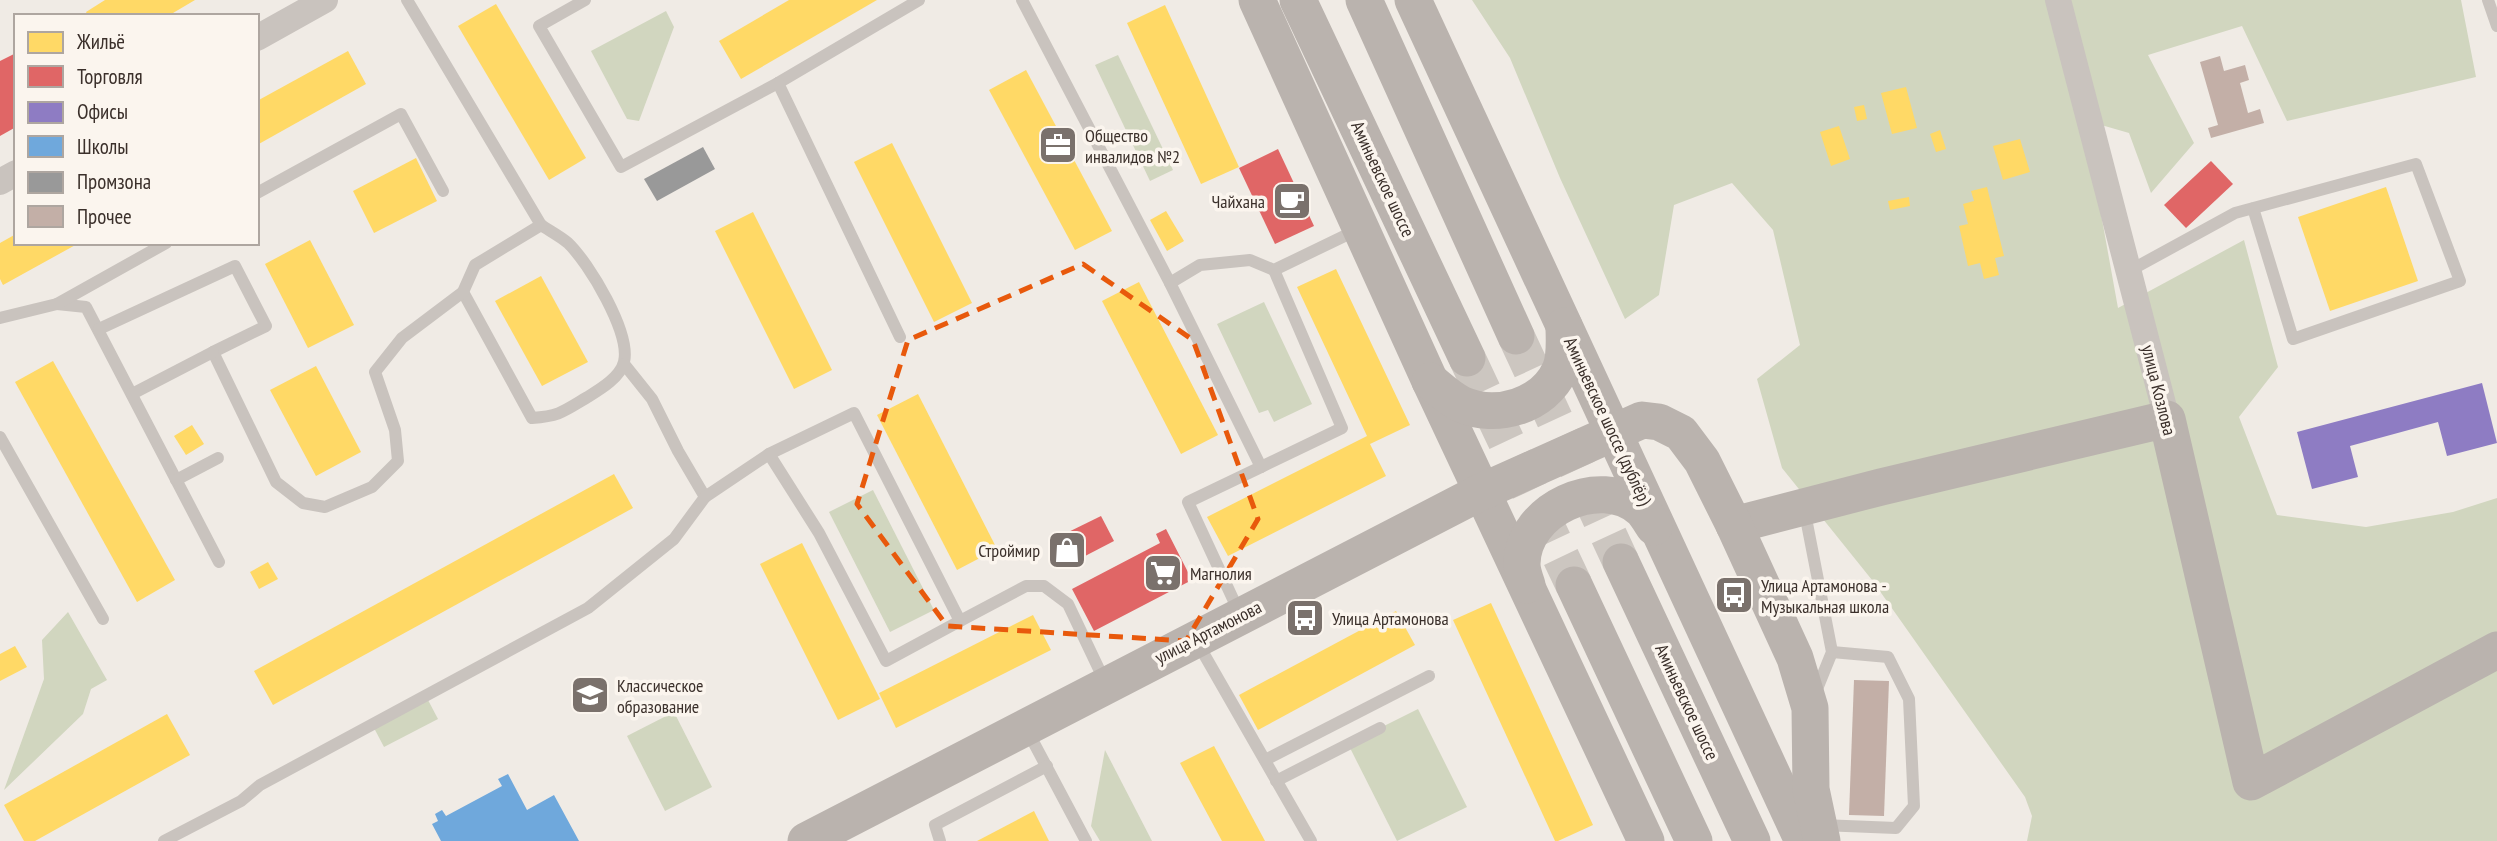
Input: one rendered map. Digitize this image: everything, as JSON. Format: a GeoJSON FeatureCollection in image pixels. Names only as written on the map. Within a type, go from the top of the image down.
{"type":"FeatureCollection","features":[{"type":"Feature","properties":{"kind":"main road"},"geometry":{"type":"LineString","coordinates":[[1257,0],[1430,382],[1646,841]]}},
{"type":"Feature","properties":{"kind":"main road","name":"Аминьевское шоссе"},"geometry":{"type":"LineString","coordinates":[[1298,0],[1467,358]]}},
{"type":"Feature","properties":{"kind":"main road"},"geometry":{"type":"LineString","coordinates":[[1364,0],[1516,336]]}},
{"type":"Feature","properties":{"kind":"main road","name":"Аминьевское шоссе (дублёр)"},"geometry":{"type":"LineString","coordinates":[[1413,0],[1659,533],[1814,836]]}},
{"type":"Feature","properties":{"kind":"main road"},"geometry":{"type":"LineString","coordinates":[[1430,382],[1450,397],[1474,408],[1500,411],[1525,404],[1546,389],[1562,367],[1563,324]]}},
{"type":"Feature","properties":{"kind":"main road"},"geometry":{"type":"LineString","coordinates":[[1734,525],[2167,419]]}},
{"type":"Feature","properties":{"kind":"main road","name":"улица Козлова"},"geometry":{"type":"LineString","coordinates":[[2167,419],[2252,782],[2497,650]]}},
{"type":"Feature","properties":{"kind":"main road","name":"улица Артамонова"},"geometry":{"type":"LineString","coordinates":[[806,841],[849,826],[1026,726],[1481,492],[1642,420],[1659,422],[1681,433],[1702,461],[1794,658],[1810,708],[1814,836]]}},
{"type":"Feature","properties":{"kind":"main road"},"geometry":{"type":"LineString","coordinates":[[1529,593],[1522,565],[1529,539],[1544,518],[1565,503],[1591,496],[1617,498],[1641,509],[1659,533]]}},
{"type":"Feature","properties":{"kind":"main road","name":"Аминьевское шоссе"},"geometry":{"type":"LineString","coordinates":[[1622,562],[1752,841]]}},
{"type":"Feature","properties":{"kind":"main road"},"geometry":{"type":"LineString","coordinates":[[1574,584],[1694,841]]}},
{"type":"Feature","properties":{"kind":"street"},"geometry":{"type":"LineString","coordinates":[[259,37],[325,0]]}},
{"type":"Feature","properties":{"kind":"street","name":"улица Козлова"},"geometry":{"type":"LineString","coordinates":[[2058,0],[2167,419]]}},
{"type":"Feature","properties":{"kind":"lane"},"geometry":{"type":"LineString","coordinates":[[407,0],[541,225],[568,243],[594,277],[614,314],[624,348],[624,364],[652,399],[678,452],[705,497]]}},
{"type":"Feature","properties":{"kind":"lane"},"geometry":{"type":"LineString","coordinates":[[586,0],[539,26],[621,167],[778,83],[919,0]]}},
{"type":"Feature","properties":{"kind":"lane"},"geometry":{"type":"LineString","coordinates":[[1022,0],[1170,283],[1261,467]]}},
{"type":"Feature","properties":{"kind":"lane"},"geometry":{"type":"LineString","coordinates":[[2488,0],[2497,26]]}},
{"type":"Feature","properties":{"kind":"lane"},"geometry":{"type":"LineString","coordinates":[[778,83],[900,337]]}},
{"type":"Feature","properties":{"kind":"lane"},"geometry":{"type":"LineString","coordinates":[[259,192],[401,114],[443,191]]}},
{"type":"Feature","properties":{"kind":"lane"},"geometry":{"type":"LineString","coordinates":[[2129,271],[2235,213],[2253,208],[2416,164],[2460,281],[2293,339],[2253,208]]}},
{"type":"Feature","properties":{"kind":"lane"},"geometry":{"type":"LineString","coordinates":[[213,352],[276,482],[303,503],[325,507],[372,487],[398,461],[395,430],[375,372],[402,338],[463,292],[475,265],[541,225]]}},
{"type":"Feature","properties":{"kind":"lane"},"geometry":{"type":"LineString","coordinates":[[1275,270],[1361,228]]}},
{"type":"Feature","properties":{"kind":"lane"},"geometry":{"type":"LineString","coordinates":[[0,318],[57,304],[162,245]]}},
{"type":"Feature","properties":{"kind":"lane"},"geometry":{"type":"LineString","coordinates":[[1170,283],[1200,265],[1250,260],[1275,270],[1342,428],[1188,502],[1240,615]]}},
{"type":"Feature","properties":{"kind":"lane"},"geometry":{"type":"LineString","coordinates":[[99,329],[235,266],[265,326],[132,394]]}},
{"type":"Feature","properties":{"kind":"lane"},"geometry":{"type":"LineString","coordinates":[[463,292],[532,418],[555,416],[607,385],[624,364]]}},
{"type":"Feature","properties":{"kind":"lane"},"geometry":{"type":"LineString","coordinates":[[57,304],[86,307],[219,562]]}},
{"type":"Feature","properties":{"kind":"lane"},"geometry":{"type":"LineString","coordinates":[[164,841],[241,800],[272,775],[588,608],[674,539],[705,497],[769,454],[853,413],[960,621]]}},
{"type":"Feature","properties":{"kind":"lane"},"geometry":{"type":"LineString","coordinates":[[0,437],[103,619]]}},
{"type":"Feature","properties":{"kind":"lane"},"geometry":{"type":"LineString","coordinates":[[769,454],[819,533],[886,660],[1026,586],[1045,586],[1068,604],[1107,685]]}},
{"type":"Feature","properties":{"kind":"lane"},"geometry":{"type":"LineString","coordinates":[[176,480],[218,458]]}},
{"type":"Feature","properties":{"kind":"lane"},"geometry":{"type":"LineString","coordinates":[[1804,506],[1832,652],[1810,708]]}},
{"type":"Feature","properties":{"kind":"lane"},"geometry":{"type":"LineString","coordinates":[[1195,639],[1311,841]]}},
{"type":"Feature","properties":{"kind":"lane"},"geometry":{"type":"LineString","coordinates":[[1814,836],[1896,828],[1914,806],[1909,699],[1888,657],[1832,652]]}},
{"type":"Feature","properties":{"kind":"lane"},"geometry":{"type":"LineString","coordinates":[[1265,760],[1429,676]]}},
{"type":"Feature","properties":{"kind":"lane"},"geometry":{"type":"LineString","coordinates":[[1026,726],[1086,841]]}},
{"type":"Feature","properties":{"kind":"lane"},"geometry":{"type":"LineString","coordinates":[[1276,781],[1380,728]]}},
{"type":"Feature","properties":{"kind":"lane"},"geometry":{"type":"LineString","coordinates":[[940,841],[936,825],[1047,766]]}},
{"type":"Feature","properties":{"kind":"highlighted area"},"geometry":{"type":"Polygon","coordinates":[[[1083,264],[1193,340],[1258,519],[1186,641],[947,626],[857,504],[908,340],[1083,264]]]}},
{"type":"Feature","properties":{"kind":"green space"},"geometry":{"type":"Polygon","coordinates":[[[1472,0],[2461,0],[2476,77],[2287,121],[2242,26],[2148,55],[2194,143],[2151,193],[2129,133],[2084,120],[2118,308],[2244,240],[2278,367],[2239,417],[2277,515],[2366,527],[2453,512],[2497,498],[2497,841],[2027,841],[2032,816],[2025,797],[1872,580],[1782,468],[1757,379],[1800,345],[1773,230],[1732,183],[1674,205],[1659,295],[1625,319],[1560,178],[1510,58],[1472,0]]]}},
{"type":"Feature","properties":{"kind":"green space"},"geometry":{"type":"Polygon","coordinates":[[[666,11],[674,27],[639,121],[627,119],[591,51],[666,11]]]}},
{"type":"Feature","properties":{"kind":"green space"},"geometry":{"type":"Polygon","coordinates":[[[1118,55],[1173,170],[1150,181],[1095,65],[1118,55]]]}},
{"type":"Feature","properties":{"kind":"green space"},"geometry":{"type":"Polygon","coordinates":[[[1264,302],[1312,404],[1274,422],[1268,410],[1259,413],[1217,324],[1264,302]]]}},
{"type":"Feature","properties":{"kind":"green space"},"geometry":{"type":"Polygon","coordinates":[[[873,490],[934,610],[890,632],[829,512],[873,490]]]}},
{"type":"Feature","properties":{"kind":"green space"},"geometry":{"type":"Polygon","coordinates":[[[68,612],[107,680],[91,689],[83,714],[4,790],[44,679],[42,640],[68,612]]]}},
{"type":"Feature","properties":{"kind":"green space"},"geometry":{"type":"Polygon","coordinates":[[[428,700],[438,719],[384,747],[374,728],[428,700]]]}},
{"type":"Feature","properties":{"kind":"green space"},"geometry":{"type":"Polygon","coordinates":[[[1418,709],[1467,807],[1397,841],[1348,744],[1418,709]]]}},
{"type":"Feature","properties":{"kind":"green space"},"geometry":{"type":"Polygon","coordinates":[[[674,712],[712,787],[665,811],[627,736],[674,712]]]}},
{"type":"Feature","properties":{"kind":"green space"},"geometry":{"type":"Polygon","coordinates":[[[1105,750],[1152,841],[1100,841],[1091,826],[1105,750]]]}},
{"type":"Feature","properties":{"kind":"building: Жильё"},"geometry":{"type":"Polygon","coordinates":[[[105,0],[195,0],[174,14],[86,12],[105,0]]]}},
{"type":"Feature","properties":{"kind":"building: Жильё"},"geometry":{"type":"Polygon","coordinates":[[[789,0],[877,0],[741,79],[719,41],[789,0]]]}},
{"type":"Feature","properties":{"kind":"building: Жильё"},"geometry":{"type":"Polygon","coordinates":[[[496,4],[586,158],[549,180],[458,26],[496,4]]]}},
{"type":"Feature","properties":{"kind":"building: Жильё"},"geometry":{"type":"Polygon","coordinates":[[[1165,5],[1239,167],[1201,184],[1127,23],[1165,5]]]}},
{"type":"Feature","properties":{"kind":"building: Жильё"},"geometry":{"type":"Polygon","coordinates":[[[348,51],[366,84],[259,144],[259,100],[348,51]]]}},
{"type":"Feature","properties":{"kind":"building: Жильё"},"geometry":{"type":"Polygon","coordinates":[[[1026,70],[1112,231],[1075,250],[989,90],[1026,70]]]}},
{"type":"Feature","properties":{"kind":"building: Жильё"},"geometry":{"type":"Polygon","coordinates":[[[1906,87],[1917,128],[1892,134],[1881,93],[1906,87]]]}},
{"type":"Feature","properties":{"kind":"building: Жильё"},"geometry":{"type":"Polygon","coordinates":[[[1864,105],[1867,119],[1857,121],[1854,107],[1864,105]]]}},
{"type":"Feature","properties":{"kind":"building: Жильё"},"geometry":{"type":"Polygon","coordinates":[[[1839,126],[1850,159],[1831,166],[1820,132],[1839,126]]]}},
{"type":"Feature","properties":{"kind":"building: Жильё"},"geometry":{"type":"Polygon","coordinates":[[[1940,130],[1946,149],[1936,152],[1930,134],[1940,130]]]}},
{"type":"Feature","properties":{"kind":"building: Жильё"},"geometry":{"type":"Polygon","coordinates":[[[2020,139],[2030,172],[2003,180],[1993,146],[2020,139]]]}},
{"type":"Feature","properties":{"kind":"building: Жильё"},"geometry":{"type":"Polygon","coordinates":[[[892,143],[972,303],[934,322],[854,162],[892,143]]]}},
{"type":"Feature","properties":{"kind":"building: Жильё"},"geometry":{"type":"Polygon","coordinates":[[[416,158],[437,201],[374,233],[353,191],[416,158]]]}},
{"type":"Feature","properties":{"kind":"building: Жильё"},"geometry":{"type":"Polygon","coordinates":[[[1987,187],[2004,256],[1995,258],[1999,275],[1984,279],[1980,263],[1968,266],[1959,226],[1968,224],[1963,204],[1974,201],[1971,191],[1987,187]]]}},
{"type":"Feature","properties":{"kind":"building: Жильё"},"geometry":{"type":"Polygon","coordinates":[[[2386,187],[2418,281],[2330,311],[2298,217],[2386,187]]]}},
{"type":"Feature","properties":{"kind":"building: Жильё"},"geometry":{"type":"Polygon","coordinates":[[[1909,197],[1910,206],[1890,210],[1888,201],[1909,197]]]}},
{"type":"Feature","properties":{"kind":"building: Жильё"},"geometry":{"type":"Polygon","coordinates":[[[1166,211],[1184,241],[1167,251],[1150,220],[1166,211]]]}},
{"type":"Feature","properties":{"kind":"building: Жильё"},"geometry":{"type":"Polygon","coordinates":[[[753,212],[832,370],[794,389],[715,231],[753,212]]]}},
{"type":"Feature","properties":{"kind":"building: Жильё"},"geometry":{"type":"Polygon","coordinates":[[[14,235],[14,245],[75,245],[3,285],[0,279],[0,243],[14,235]]]}},
{"type":"Feature","properties":{"kind":"building: Жильё"},"geometry":{"type":"Polygon","coordinates":[[[310,240],[354,325],[308,348],[265,264],[310,240]]]}},
{"type":"Feature","properties":{"kind":"building: Жильё"},"geometry":{"type":"Polygon","coordinates":[[[1336,269],[1410,425],[1370,444],[1386,476],[1228,556],[1207,517],[1367,436],[1297,287],[1336,269]]]}},
{"type":"Feature","properties":{"kind":"building: Жильё"},"geometry":{"type":"Polygon","coordinates":[[[541,276],[588,362],[542,386],[495,301],[541,276]]]}},
{"type":"Feature","properties":{"kind":"building: Жильё"},"geometry":{"type":"Polygon","coordinates":[[[1139,282],[1218,435],[1181,454],[1102,301],[1139,282]]]}},
{"type":"Feature","properties":{"kind":"building: Жильё"},"geometry":{"type":"Polygon","coordinates":[[[53,361],[175,580],[137,602],[15,382],[53,361]]]}},
{"type":"Feature","properties":{"kind":"building: Жильё"},"geometry":{"type":"Polygon","coordinates":[[[316,366],[361,452],[316,476],[270,390],[316,366]]]}},
{"type":"Feature","properties":{"kind":"building: Жильё"},"geometry":{"type":"Polygon","coordinates":[[[918,394],[997,549],[957,570],[877,415],[918,394]]]}},
{"type":"Feature","properties":{"kind":"building: Жильё"},"geometry":{"type":"Polygon","coordinates":[[[192,425],[204,444],[186,455],[174,436],[192,425]]]}},
{"type":"Feature","properties":{"kind":"building: Жильё"},"geometry":{"type":"Polygon","coordinates":[[[614,474],[633,508],[273,705],[254,671],[614,474]]]}},
{"type":"Feature","properties":{"kind":"building: Жильё"},"geometry":{"type":"Polygon","coordinates":[[[802,543],[880,699],[838,720],[760,564],[802,543]]]}},
{"type":"Feature","properties":{"kind":"building: Жильё"},"geometry":{"type":"Polygon","coordinates":[[[268,562],[278,579],[259,589],[250,572],[268,562]]]}},
{"type":"Feature","properties":{"kind":"building: Жильё"},"geometry":{"type":"Polygon","coordinates":[[[1491,603],[1593,825],[1558,841],[1555,841],[1453,620],[1491,603]]]}},
{"type":"Feature","properties":{"kind":"building: Жильё"},"geometry":{"type":"Polygon","coordinates":[[[1396,611],[1415,645],[1258,730],[1239,695],[1396,611]]]}},
{"type":"Feature","properties":{"kind":"building: Жильё"},"geometry":{"type":"Polygon","coordinates":[[[1033,615],[1051,650],[896,728],[879,693],[1033,615]]]}},
{"type":"Feature","properties":{"kind":"building: Жильё"},"geometry":{"type":"Polygon","coordinates":[[[15,646],[27,667],[0,681],[0,654],[15,646]]]}},
{"type":"Feature","properties":{"kind":"building: Жильё"},"geometry":{"type":"Polygon","coordinates":[[[167,714],[190,755],[35,841],[24,841],[4,805],[167,714]]]}},
{"type":"Feature","properties":{"kind":"building: Жильё"},"geometry":{"type":"Polygon","coordinates":[[[1214,746],[1265,841],[1222,841],[1180,763],[1214,746]]]}},
{"type":"Feature","properties":{"kind":"building: Жильё"},"geometry":{"type":"Polygon","coordinates":[[[1034,811],[1049,841],[977,841],[1034,811]]]}},
{"type":"Feature","properties":{"kind":"building: Торговля"},"geometry":{"type":"Polygon","coordinates":[[[14,54],[14,128],[0,136],[0,61],[14,54]]]}},
{"type":"Feature","properties":{"kind":"building: Торговля"},"geometry":{"type":"Polygon","coordinates":[[[1278,149],[1314,226],[1275,244],[1239,168],[1278,149]]]}},
{"type":"Feature","properties":{"kind":"building: Торговля"},"geometry":{"type":"Polygon","coordinates":[[[2211,161],[2233,184],[2186,228],[2164,205],[2211,161]]]}},
{"type":"Feature","properties":{"kind":"building: Торговля"},"geometry":{"type":"Polygon","coordinates":[[[1101,516],[1114,541],[1062,568],[1048,542],[1101,516]]]}},
{"type":"Feature","properties":{"kind":"building: Торговля"},"geometry":{"type":"Polygon","coordinates":[[[1166,529],[1192,580],[1094,631],[1072,589],[1160,543],[1156,534],[1166,529]]]}},
{"type":"Feature","properties":{"kind":"building: Офисы"},"geometry":{"type":"Polygon","coordinates":[[[2482,383],[2497,443],[2447,456],[2438,422],[2350,446],[2358,477],[2312,489],[2297,432],[2482,383]]]}},
{"type":"Feature","properties":{"kind":"building: Школы"},"geometry":{"type":"Polygon","coordinates":[[[508,774],[527,810],[554,795],[579,841],[441,841],[432,824],[438,821],[435,814],[442,810],[446,816],[502,786],[498,779],[508,774]]]}},
{"type":"Feature","properties":{"kind":"building: Промзона"},"geometry":{"type":"Polygon","coordinates":[[[703,147],[715,169],[657,201],[644,179],[703,147]]]}},
{"type":"Feature","properties":{"kind":"building: Прочее"},"geometry":{"type":"Polygon","coordinates":[[[2220,56],[2224,71],[2245,65],[2249,80],[2240,83],[2248,113],[2260,109],[2264,123],[2211,138],[2208,128],[2218,125],[2200,62],[2220,56]]]}},
{"type":"Feature","properties":{"kind":"building: Прочее"},"geometry":{"type":"Polygon","coordinates":[[[1854,680],[1889,681],[1884,816],[1849,815],[1854,680]]]}},
{"type":"Feature","properties":{"kind":"tunnel"},"geometry":{"type":"LineString","coordinates":[[1516,336],[1621,562]]}},
{"type":"Feature","properties":{"kind":"tunnel"},"geometry":{"type":"LineString","coordinates":[[1467,358],[1574,585]]}},
{"type":"Feature","properties":{"kind":"place","name":"Общество инвалидов №2"},"geometry":{"type":"Point","coordinates":[1058,145]}},
{"type":"Feature","properties":{"kind":"place","name":"Чайхана"},"geometry":{"type":"Point","coordinates":[1292,201]}},
{"type":"Feature","properties":{"kind":"place","name":"Строймир"},"geometry":{"type":"Point","coordinates":[1067,550]}},
{"type":"Feature","properties":{"kind":"place","name":"Магнолия"},"geometry":{"type":"Point","coordinates":[1163,573]}},
{"type":"Feature","properties":{"kind":"place","name":"Улица Артамонова - Музыкальная школа"},"geometry":{"type":"Point","coordinates":[1734,595]}},
{"type":"Feature","properties":{"kind":"place","name":"Улица Артамонова"},"geometry":{"type":"Point","coordinates":[1305,618]}},
{"type":"Feature","properties":{"kind":"place","name":"Классическое образование"},"geometry":{"type":"Point","coordinates":[590,695]}}]}
